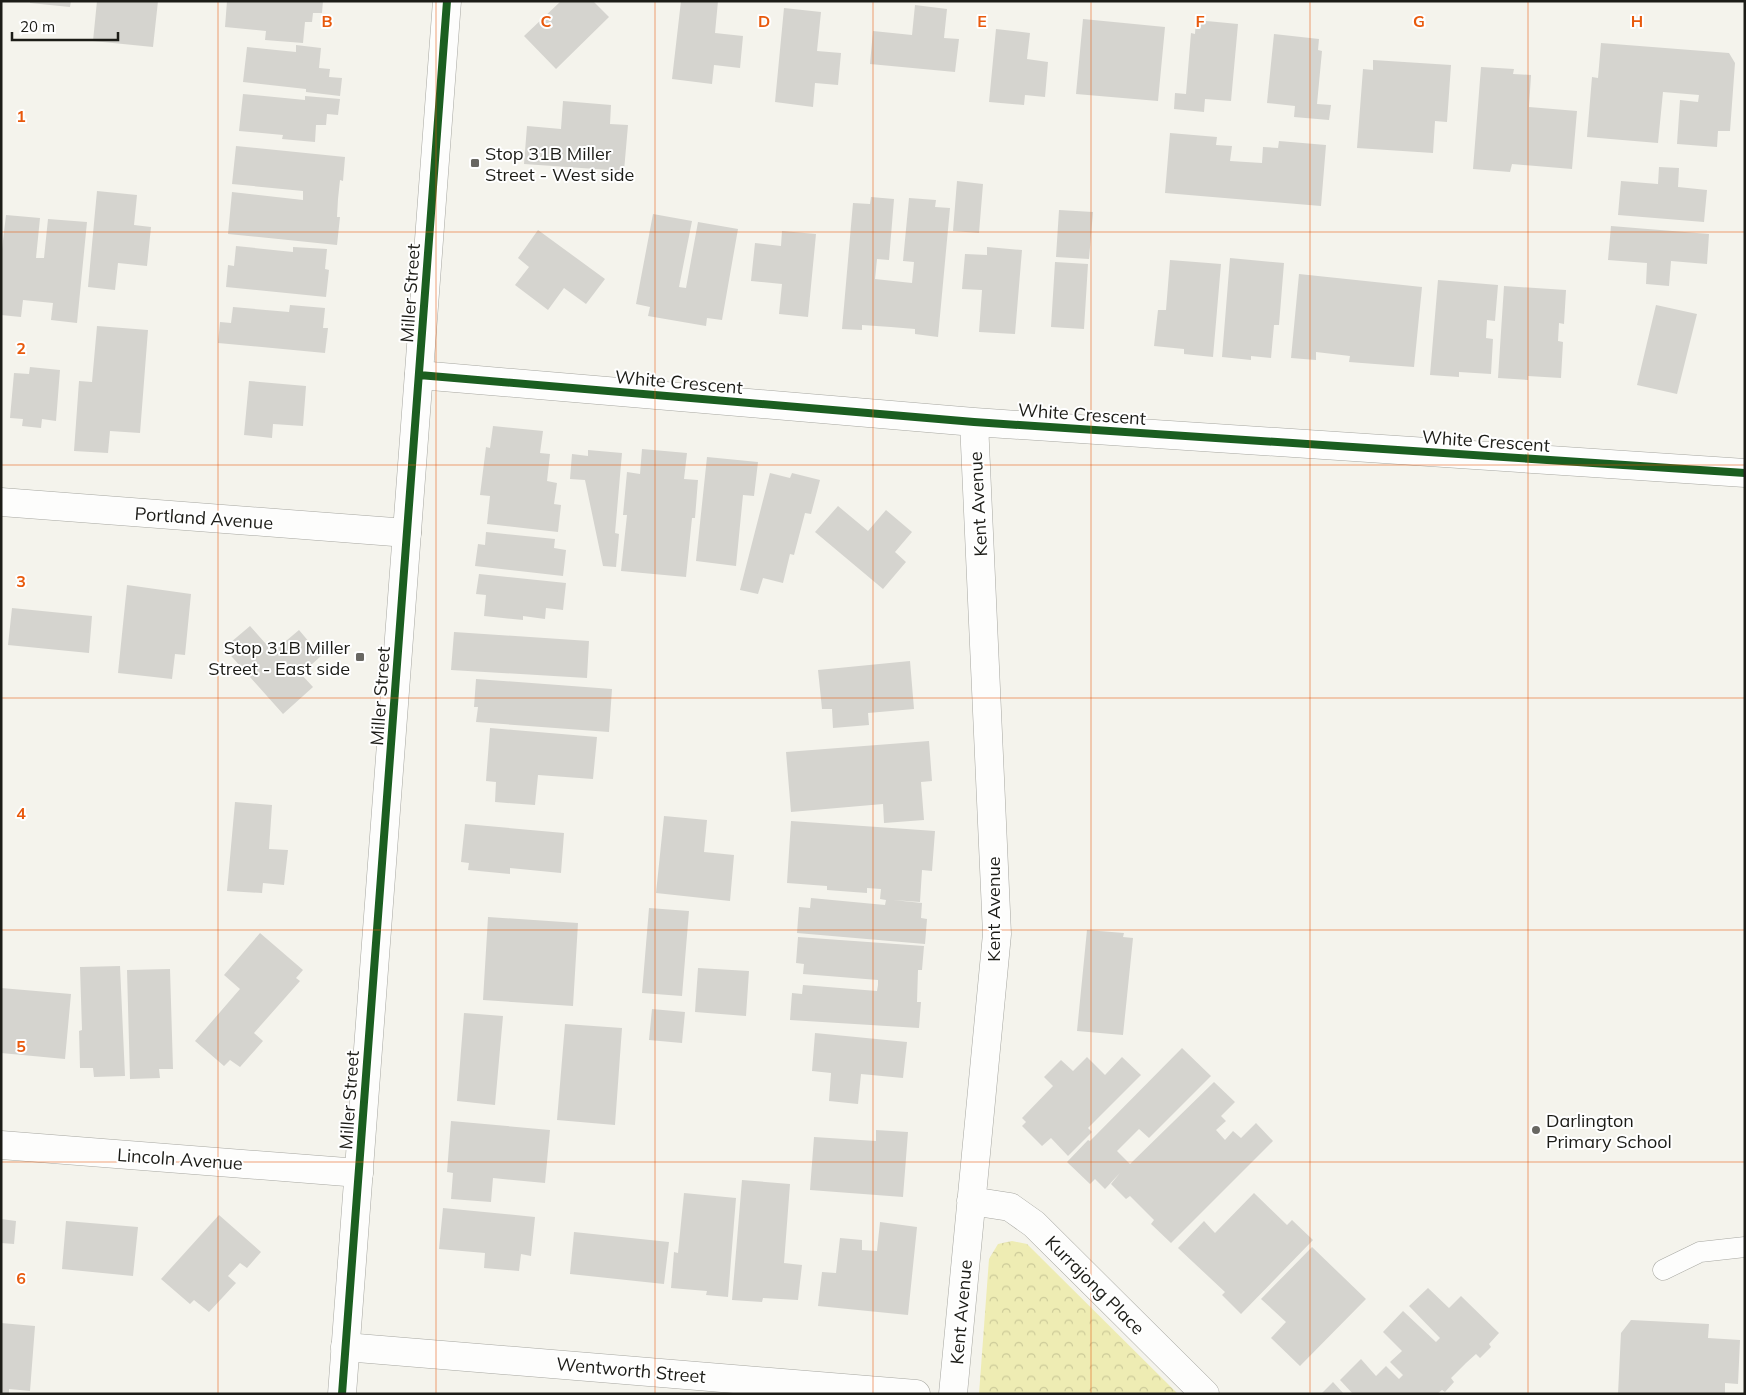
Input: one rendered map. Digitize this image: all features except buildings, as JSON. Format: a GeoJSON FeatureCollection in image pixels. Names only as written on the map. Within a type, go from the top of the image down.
{"type":"FeatureCollection","features":[{"type":"Feature","properties":{"kind":"street","name":"Miller Street"},"geometry":{"type":"LineString","coordinates":[[342,1394],[447,1]]}},
{"type":"Feature","properties":{"kind":"street","name":"White Crescent"},"geometry":{"type":"LineString","coordinates":[[419,374],[974,422],[1745,473]]}},
{"type":"Feature","properties":{"kind":"street","name":"Kent Avenue"},"geometry":{"type":"LineString","coordinates":[[953,1394],[997,934],[974,422]]}},
{"type":"Feature","properties":{"kind":"street","name":"Portland Avenue"},"geometry":{"type":"LineString","coordinates":[[1,502],[407,533]]}},
{"type":"Feature","properties":{"kind":"street","name":"Lincoln Avenue"},"geometry":{"type":"LineString","coordinates":[[1,1145],[359,1173]]}},
{"type":"Feature","properties":{"kind":"street","name":"Kurrajong Place"},"geometry":{"type":"LineString","coordinates":[[972,1201],[1010,1207],[1034,1224],[1205,1394]]}},
{"type":"Feature","properties":{"kind":"street","name":"Wentworth Street"},"geometry":{"type":"LineString","coordinates":[[346,1347],[916,1394]]}},
{"type":"Feature","properties":{"kind":"lane"},"geometry":{"type":"LineString","coordinates":[[1663,1270],[1700,1252],[1745,1248]]}},
{"type":"Feature","properties":{"kind":"green space"},"geometry":{"type":"Polygon","coordinates":[[[1012,1241],[1027,1244],[1178,1394],[979,1394],[989,1259],[998,1244],[1012,1241]]]}},
{"type":"Feature","properties":{"kind":"cycle path"},"geometry":{"type":"LineString","coordinates":[[342,1394],[447,1]]}},
{"type":"Feature","properties":{"kind":"cycle path"},"geometry":{"type":"LineString","coordinates":[[419,375],[974,422],[1745,473]]}},
{"type":"Feature","properties":{"kind":"place","name":"Stop 31B Miller Street - West side"},"geometry":{"type":"Point","coordinates":[475,163]}},
{"type":"Feature","properties":{"kind":"place","name":"Stop 31B Miller Street - East side"},"geometry":{"type":"Point","coordinates":[360,657]}},
{"type":"Feature","properties":{"kind":"place","name":"Darlington Primary School"},"geometry":{"type":"Point","coordinates":[1536,1130]}}]}
